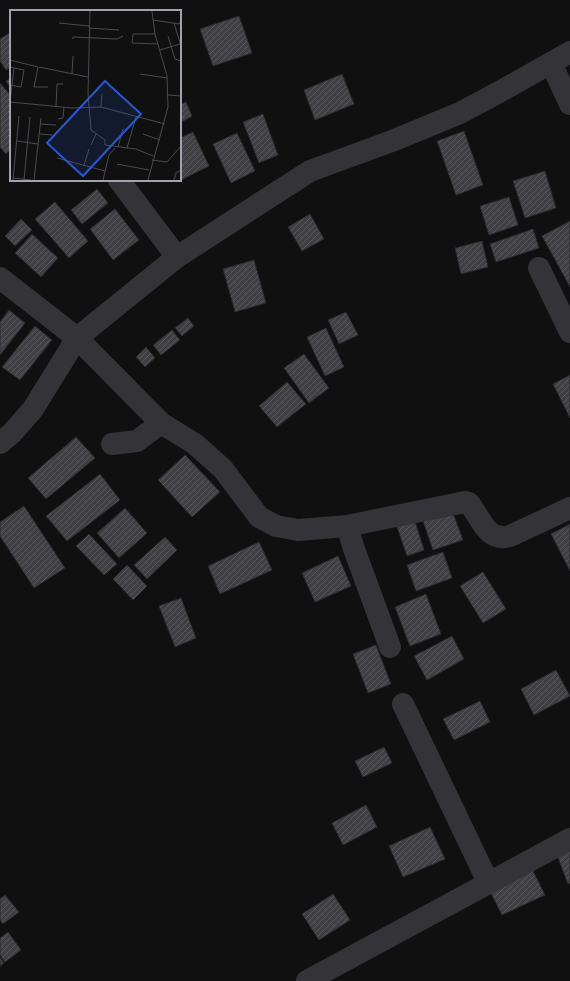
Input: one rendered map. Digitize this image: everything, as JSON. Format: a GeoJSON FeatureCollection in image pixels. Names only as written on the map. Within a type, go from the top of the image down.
{"type":"FeatureCollection","features":[{"type":"Feature","properties":{"kind":"street"},"geometry":{"type":"LineString","coordinates":[[0,443],[12,433],[33,409],[77,338],[177,257],[310,170],[392,141],[460,112],[570,52]]}},
{"type":"Feature","properties":{"kind":"street"},"geometry":{"type":"LineString","coordinates":[[551,63],[570,104]]}},
{"type":"Feature","properties":{"kind":"street"},"geometry":{"type":"LineString","coordinates":[[120,181],[177,257]]}},
{"type":"Feature","properties":{"kind":"street"},"geometry":{"type":"LineString","coordinates":[[539,268],[570,332]]}},
{"type":"Feature","properties":{"kind":"street"},"geometry":{"type":"LineString","coordinates":[[0,278],[77,338],[161,423],[196,444],[223,469],[259,517],[276,526],[298,530],[347,526],[464,502],[470,503],[479,520],[490,532],[497,538],[503,538],[570,508]]}},
{"type":"Feature","properties":{"kind":"street"},"geometry":{"type":"LineString","coordinates":[[112,444],[137,441],[161,423]]}},
{"type":"Feature","properties":{"kind":"street"},"geometry":{"type":"LineString","coordinates":[[347,526],[390,647]]}},
{"type":"Feature","properties":{"kind":"street"},"geometry":{"type":"LineString","coordinates":[[403,704],[488,882]]}},
{"type":"Feature","properties":{"kind":"street"},"geometry":{"type":"LineString","coordinates":[[307,981],[570,839]]}},
{"type":"Feature","properties":{"kind":"building"},"geometry":{"type":"Polygon","coordinates":[[[239,16],[252,53],[213,66],[200,29],[239,16]]]}},
{"type":"Feature","properties":{"kind":"building"},"geometry":{"type":"Polygon","coordinates":[[[10,33],[10,68],[6,70],[0,61],[0,39],[10,33]]]}},
{"type":"Feature","properties":{"kind":"building"},"geometry":{"type":"Polygon","coordinates":[[[342,74],[354,104],[315,120],[304,90],[342,74]]]}},
{"type":"Feature","properties":{"kind":"building"},"geometry":{"type":"Polygon","coordinates":[[[10,79],[10,87],[6,81],[10,79]]]}},
{"type":"Feature","properties":{"kind":"building"},"geometry":{"type":"Polygon","coordinates":[[[0,83],[10,95],[10,150],[6,154],[0,147],[0,83]]]}},
{"type":"Feature","properties":{"kind":"building"},"geometry":{"type":"Polygon","coordinates":[[[186,102],[192,116],[181,122],[181,104],[186,102]]]}},
{"type":"Feature","properties":{"kind":"building"},"geometry":{"type":"Polygon","coordinates":[[[263,114],[278,155],[259,163],[243,122],[263,114]]]}},
{"type":"Feature","properties":{"kind":"building"},"geometry":{"type":"Polygon","coordinates":[[[464,131],[483,185],[456,195],[437,141],[464,131]]]}},
{"type":"Feature","properties":{"kind":"building"},"geometry":{"type":"Polygon","coordinates":[[[193,132],[209,166],[181,180],[181,138],[193,132]]]}},
{"type":"Feature","properties":{"kind":"building"},"geometry":{"type":"Polygon","coordinates":[[[237,133],[255,171],[231,183],[213,144],[237,133]]]}},
{"type":"Feature","properties":{"kind":"building"},"geometry":{"type":"Polygon","coordinates":[[[545,171],[556,208],[525,218],[513,181],[545,171]]]}},
{"type":"Feature","properties":{"kind":"building"},"geometry":{"type":"Polygon","coordinates":[[[97,189],[108,203],[82,224],[71,210],[97,189]]]}},
{"type":"Feature","properties":{"kind":"building"},"geometry":{"type":"Polygon","coordinates":[[[509,197],[518,225],[489,235],[480,206],[509,197]]]}},
{"type":"Feature","properties":{"kind":"building"},"geometry":{"type":"Polygon","coordinates":[[[55,202],[88,241],[69,258],[35,219],[55,202]]]}},
{"type":"Feature","properties":{"kind":"building"},"geometry":{"type":"Polygon","coordinates":[[[115,209],[139,240],[113,260],[90,229],[115,209]]]}},
{"type":"Feature","properties":{"kind":"building"},"geometry":{"type":"Polygon","coordinates":[[[310,214],[324,239],[302,251],[288,227],[310,214]]]}},
{"type":"Feature","properties":{"kind":"building"},"geometry":{"type":"Polygon","coordinates":[[[21,219],[32,230],[15,246],[5,236],[21,219]]]}},
{"type":"Feature","properties":{"kind":"building"},"geometry":{"type":"Polygon","coordinates":[[[570,221],[570,287],[542,236],[570,221]]]}},
{"type":"Feature","properties":{"kind":"building"},"geometry":{"type":"Polygon","coordinates":[[[533,229],[539,248],[496,262],[490,244],[533,229]]]}},
{"type":"Feature","properties":{"kind":"building"},"geometry":{"type":"Polygon","coordinates":[[[32,234],[58,258],[41,277],[15,253],[32,234]]]}},
{"type":"Feature","properties":{"kind":"building"},"geometry":{"type":"Polygon","coordinates":[[[482,241],[488,267],[461,274],[455,248],[482,241]]]}},
{"type":"Feature","properties":{"kind":"building"},"geometry":{"type":"Polygon","coordinates":[[[254,260],[266,303],[235,312],[223,269],[254,260]]]}},
{"type":"Feature","properties":{"kind":"building"},"geometry":{"type":"Polygon","coordinates":[[[9,310],[25,323],[0,355],[0,322],[9,310]]]}},
{"type":"Feature","properties":{"kind":"building"},"geometry":{"type":"Polygon","coordinates":[[[346,312],[358,335],[339,344],[328,320],[346,312]]]}},
{"type":"Feature","properties":{"kind":"building"},"geometry":{"type":"Polygon","coordinates":[[[188,318],[194,326],[182,336],[175,328],[188,318]]]}},
{"type":"Feature","properties":{"kind":"building"},"geometry":{"type":"Polygon","coordinates":[[[35,326],[52,340],[20,380],[2,367],[35,326]]]}},
{"type":"Feature","properties":{"kind":"building"},"geometry":{"type":"Polygon","coordinates":[[[326,328],[344,367],[325,376],[307,337],[326,328]]]}},
{"type":"Feature","properties":{"kind":"building"},"geometry":{"type":"Polygon","coordinates":[[[172,330],[180,340],[161,355],[153,345],[172,330]]]}},
{"type":"Feature","properties":{"kind":"building"},"geometry":{"type":"Polygon","coordinates":[[[146,347],[155,358],[145,367],[136,357],[146,347]]]}},
{"type":"Feature","properties":{"kind":"building"},"geometry":{"type":"Polygon","coordinates":[[[304,354],[329,388],[309,403],[284,368],[304,354]]]}},
{"type":"Feature","properties":{"kind":"building"},"geometry":{"type":"Polygon","coordinates":[[[570,375],[570,418],[553,384],[570,375]]]}},
{"type":"Feature","properties":{"kind":"building"},"geometry":{"type":"Polygon","coordinates":[[[287,382],[306,404],[277,427],[259,406],[287,382]]]}},
{"type":"Feature","properties":{"kind":"building"},"geometry":{"type":"Polygon","coordinates":[[[76,437],[95,458],[46,499],[28,478],[76,437]]]}},
{"type":"Feature","properties":{"kind":"building"},"geometry":{"type":"Polygon","coordinates":[[[185,455],[220,492],[192,517],[158,480],[185,455]]]}},
{"type":"Feature","properties":{"kind":"building"},"geometry":{"type":"Polygon","coordinates":[[[100,474],[120,500],[67,541],[46,516],[100,474]]]}},
{"type":"Feature","properties":{"kind":"building"},"geometry":{"type":"Polygon","coordinates":[[[24,506],[65,568],[34,588],[0,536],[0,522],[24,506]]]}},
{"type":"Feature","properties":{"kind":"building"},"geometry":{"type":"Polygon","coordinates":[[[125,508],[147,533],[119,558],[97,533],[125,508]]]}},
{"type":"Feature","properties":{"kind":"building"},"geometry":{"type":"Polygon","coordinates":[[[451,508],[463,540],[433,550],[422,518],[451,508]]]}},
{"type":"Feature","properties":{"kind":"building"},"geometry":{"type":"Polygon","coordinates":[[[413,515],[424,550],[407,556],[395,521],[413,515]]]}},
{"type":"Feature","properties":{"kind":"building"},"geometry":{"type":"Polygon","coordinates":[[[570,524],[570,571],[551,534],[570,524]]]}},
{"type":"Feature","properties":{"kind":"building"},"geometry":{"type":"Polygon","coordinates":[[[89,534],[117,564],[104,575],[76,546],[89,534]]]}},
{"type":"Feature","properties":{"kind":"building"},"geometry":{"type":"Polygon","coordinates":[[[165,537],[177,550],[147,579],[134,565],[165,537]]]}},
{"type":"Feature","properties":{"kind":"building"},"geometry":{"type":"Polygon","coordinates":[[[259,542],[272,570],[220,594],[208,566],[259,542]]]}},
{"type":"Feature","properties":{"kind":"building"},"geometry":{"type":"Polygon","coordinates":[[[443,552],[452,578],[416,591],[407,565],[443,552]]]}},
{"type":"Feature","properties":{"kind":"building"},"geometry":{"type":"Polygon","coordinates":[[[338,556],[351,586],[315,602],[302,573],[338,556]]]}},
{"type":"Feature","properties":{"kind":"building"},"geometry":{"type":"Polygon","coordinates":[[[127,565],[147,586],[133,600],[113,579],[127,565]]]}},
{"type":"Feature","properties":{"kind":"building"},"geometry":{"type":"Polygon","coordinates":[[[483,572],[506,609],[483,623],[460,586],[483,572]]]}},
{"type":"Feature","properties":{"kind":"building"},"geometry":{"type":"Polygon","coordinates":[[[426,594],[441,634],[410,646],[395,607],[426,594]]]}},
{"type":"Feature","properties":{"kind":"building"},"geometry":{"type":"Polygon","coordinates":[[[181,598],[196,638],[175,647],[159,606],[181,598]]]}},
{"type":"Feature","properties":{"kind":"building"},"geometry":{"type":"Polygon","coordinates":[[[452,636],[464,659],[427,680],[414,656],[452,636]]]}},
{"type":"Feature","properties":{"kind":"building"},"geometry":{"type":"Polygon","coordinates":[[[376,645],[391,684],[368,693],[353,654],[376,645]]]}},
{"type":"Feature","properties":{"kind":"building"},"geometry":{"type":"Polygon","coordinates":[[[556,670],[570,696],[534,715],[521,689],[556,670]]]}},
{"type":"Feature","properties":{"kind":"building"},"geometry":{"type":"Polygon","coordinates":[[[480,701],[490,722],[454,740],[443,719],[480,701]]]}},
{"type":"Feature","properties":{"kind":"building"},"geometry":{"type":"Polygon","coordinates":[[[384,747],[392,763],[363,777],[355,761],[384,747]]]}},
{"type":"Feature","properties":{"kind":"building"},"geometry":{"type":"Polygon","coordinates":[[[366,805],[377,827],[343,845],[332,823],[366,805]]]}},
{"type":"Feature","properties":{"kind":"building"},"geometry":{"type":"Polygon","coordinates":[[[430,827],[445,859],[403,877],[389,846],[430,827]]]}},
{"type":"Feature","properties":{"kind":"building"},"geometry":{"type":"Polygon","coordinates":[[[570,850],[570,883],[568,884],[557,855],[570,850]]]}},
{"type":"Feature","properties":{"kind":"building"},"geometry":{"type":"Polygon","coordinates":[[[532,869],[545,895],[502,915],[490,891],[532,869]]]}},
{"type":"Feature","properties":{"kind":"building"},"geometry":{"type":"Polygon","coordinates":[[[333,894],[350,920],[319,940],[302,914],[333,894]]]}},
{"type":"Feature","properties":{"kind":"building"},"geometry":{"type":"Polygon","coordinates":[[[5,895],[19,912],[3,924],[0,920],[0,899],[5,895]]]}},
{"type":"Feature","properties":{"kind":"building"},"geometry":{"type":"Polygon","coordinates":[[[8,932],[21,950],[5,962],[0,955],[0,938],[8,932]]]}},
{"type":"Feature","properties":{"kind":"building"},"geometry":{"type":"Polygon","coordinates":[[[0,957],[4,963],[0,966],[0,957]]]}}]}
